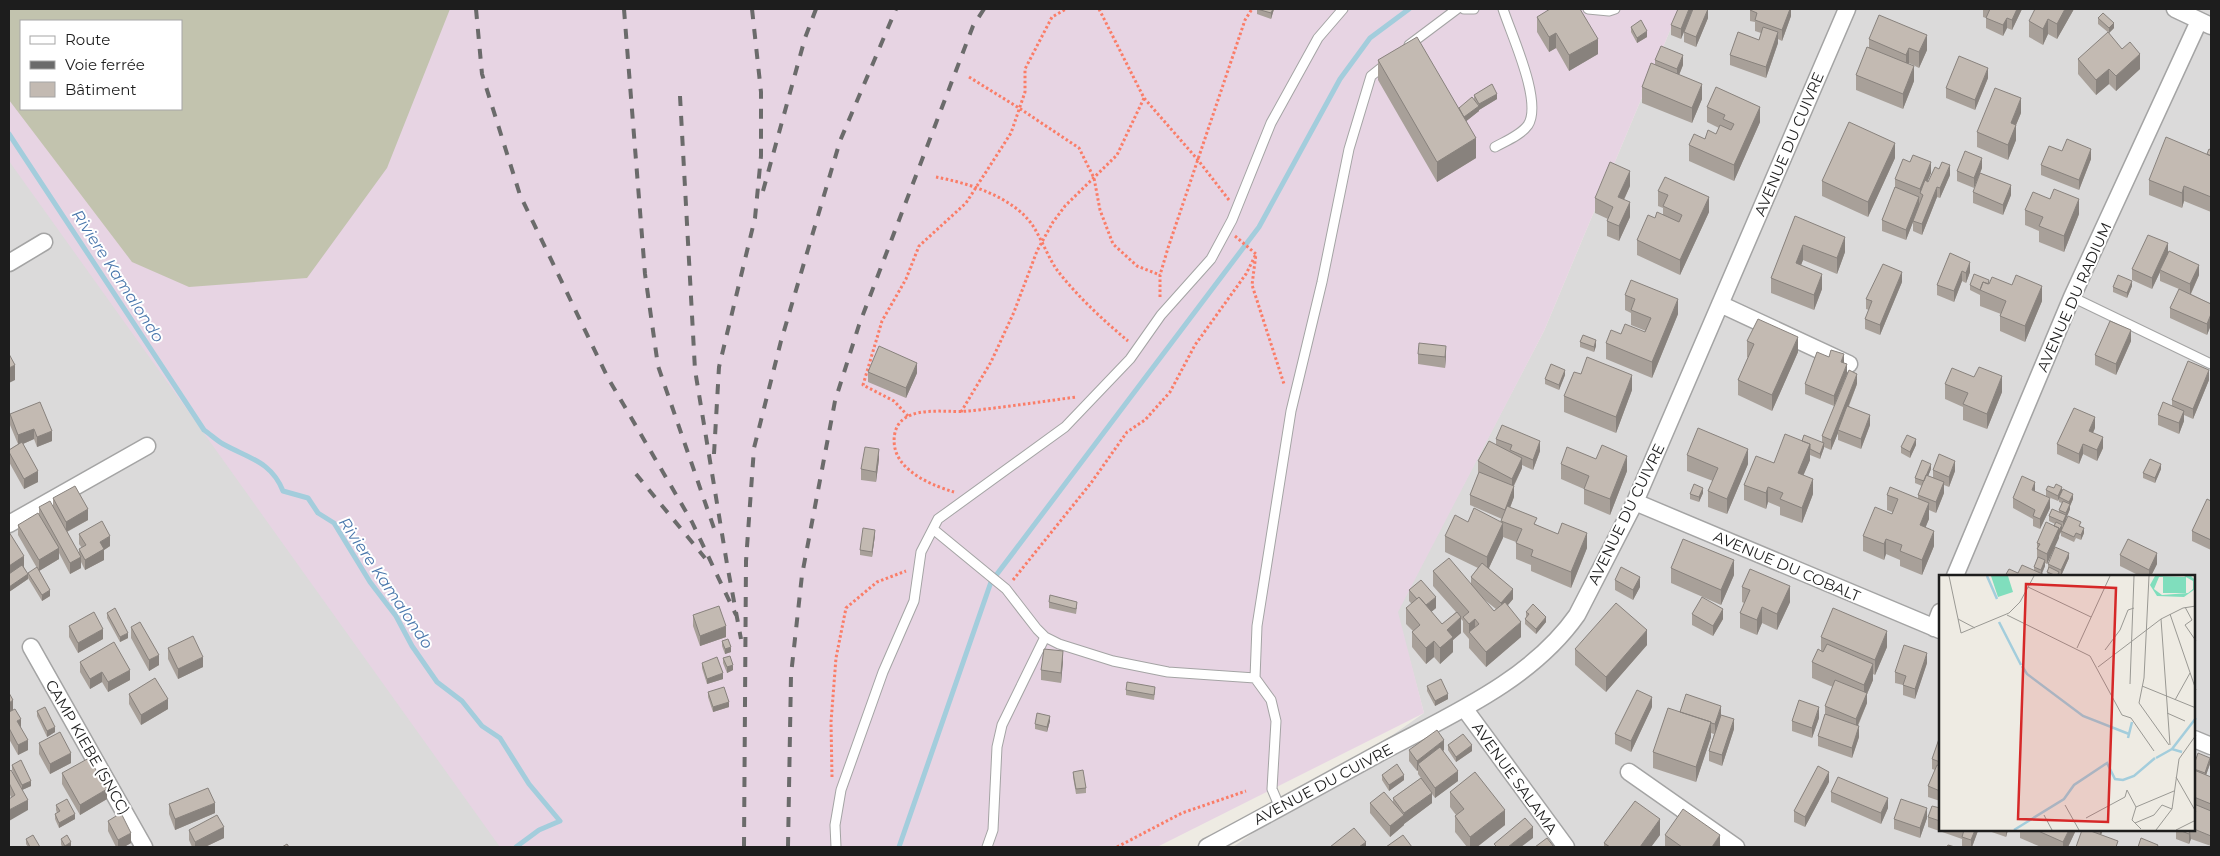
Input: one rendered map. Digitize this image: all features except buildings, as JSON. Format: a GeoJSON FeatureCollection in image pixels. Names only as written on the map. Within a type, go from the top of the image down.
{"type":"FeatureCollection","features":[{"type":"Feature","properties":{"kind":"street","name":"AVENUE DU CUIVRE"},"geometry":{"type":"LineString","coordinates":[[1207,847],[1464,708],[1529,666],[1566,631],[1577,614],[1635,502],[1848,9]]}},
{"type":"Feature","properties":{"kind":"street"},"geometry":{"type":"LineString","coordinates":[[2175,9],[2205,24]]}},
{"type":"Feature","properties":{"kind":"street","name":"AVENUE DU RADIUM"},"geometry":{"type":"LineString","coordinates":[[1955,575],[2072,297],[2205,24]]}},
{"type":"Feature","properties":{"kind":"street"},"geometry":{"type":"LineString","coordinates":[[9,263],[44,242]]}},
{"type":"Feature","properties":{"kind":"street"},"geometry":{"type":"LineString","coordinates":[[1720,304],[1849,364]]}},
{"type":"Feature","properties":{"kind":"street"},"geometry":{"type":"LineString","coordinates":[[9,524],[147,446]]}},
{"type":"Feature","properties":{"kind":"street","name":"AVENUE DU COBALT"},"geometry":{"type":"LineString","coordinates":[[1635,502],[1937,629]]}},
{"type":"Feature","properties":{"kind":"street","name":"CAMP KIEBE (SNCC)"},"geometry":{"type":"LineString","coordinates":[[31,647],[144,847]]}},
{"type":"Feature","properties":{"kind":"street","name":"AVENUE SALAMA"},"geometry":{"type":"LineString","coordinates":[[1464,708],[1566,847]]}},
{"type":"Feature","properties":{"kind":"street"},"geometry":{"type":"LineString","coordinates":[[2195,739],[2211,746]]}},
{"type":"Feature","properties":{"kind":"street"},"geometry":{"type":"LineString","coordinates":[[1629,772],[1736,847]]}},
{"type":"Feature","properties":{"kind":"lane"},"geometry":{"type":"LineString","coordinates":[[836,847],[835,824],[841,790],[883,672],[914,601],[921,552],[938,519],[1065,427],[1100,391],[1136,349],[1160,315],[1211,259],[1236,211],[1271,123],[1318,38],[1343,9]]}},
{"type":"Feature","properties":{"kind":"lane"},"geometry":{"type":"LineString","coordinates":[[1280,808],[1272,789],[1276,722],[1271,700],[1255,678],[1257,626],[1291,411],[1322,282],[1349,149],[1371,76],[1457,9]]}},
{"type":"Feature","properties":{"kind":"lane"},"geometry":{"type":"LineString","coordinates":[[1464,9],[1474,9]]}},
{"type":"Feature","properties":{"kind":"lane"},"geometry":{"type":"LineString","coordinates":[[1496,147],[1522,131],[1530,120],[1531,112],[1530,88],[1503,9]]}},
{"type":"Feature","properties":{"kind":"lane"},"geometry":{"type":"LineString","coordinates":[[1588,9],[1609,11],[1615,9]]}},
{"type":"Feature","properties":{"kind":"lane"},"geometry":{"type":"LineString","coordinates":[[2072,297],[2211,364]]}},
{"type":"Feature","properties":{"kind":"lane"},"geometry":{"type":"LineString","coordinates":[[933,529],[1006,589],[1045,637],[1059,644],[1113,661],[1168,672],[1255,678]]}},
{"type":"Feature","properties":{"kind":"lane"},"geometry":{"type":"LineString","coordinates":[[987,847],[993,830],[998,746],[1002,725],[1045,637]]}},
{"type":"Feature","properties":{"kind":"path"},"geometry":{"type":"LineString","coordinates":[[908,416],[894,401],[863,385],[882,321],[906,279],[919,246],[966,203],[1011,133],[1025,92],[1025,69],[1052,17],[1066,9]]}},
{"type":"Feature","properties":{"kind":"path"},"geometry":{"type":"LineString","coordinates":[[1100,9],[1144,98],[1198,160],[1236,211]]}},
{"type":"Feature","properties":{"kind":"path"},"geometry":{"type":"LineString","coordinates":[[1160,315],[1160,275],[1245,20],[1252,9]]}},
{"type":"Feature","properties":{"kind":"path"},"geometry":{"type":"LineString","coordinates":[[969,77],[1020,108],[1079,148],[1094,178],[1100,210],[1113,244],[1137,266],[1160,275]]}},
{"type":"Feature","properties":{"kind":"path"},"geometry":{"type":"LineString","coordinates":[[961,412],[991,362],[1052,222],[1065,206],[1117,155],[1144,98]]}},
{"type":"Feature","properties":{"kind":"path"},"geometry":{"type":"LineString","coordinates":[[936,177],[976,187],[1004,201],[1032,224],[1056,269],[1112,328],[1136,349]]}},
{"type":"Feature","properties":{"kind":"path"},"geometry":{"type":"LineString","coordinates":[[1227,230],[1256,254]]}},
{"type":"Feature","properties":{"kind":"path"},"geometry":{"type":"LineString","coordinates":[[1256,254],[1252,285],[1285,385]]}},
{"type":"Feature","properties":{"kind":"path"},"geometry":{"type":"LineString","coordinates":[[1006,589],[1092,483],[1127,432],[1145,420],[1170,392],[1195,345],[1246,274],[1256,254]]}},
{"type":"Feature","properties":{"kind":"path"},"geometry":{"type":"LineString","coordinates":[[971,496],[934,486],[903,464],[896,453],[894,441],[895,431],[899,423],[908,416],[961,412],[1088,396],[1100,391]]}},
{"type":"Feature","properties":{"kind":"path"},"geometry":{"type":"LineString","coordinates":[[832,779],[831,722],[836,658],[846,608],[877,582],[905,572],[921,552]]}},
{"type":"Feature","properties":{"kind":"path"},"geometry":{"type":"LineString","coordinates":[[1117,847],[1182,813],[1246,791]]}},
{"type":"Feature","properties":{"kind":"shaded area"},"geometry":{"type":"Polygon","coordinates":[[[9,9],[1679,9],[1544,331],[1398,612],[1424,713],[1157,847],[500,847],[9,161],[9,9]]]}},
{"type":"Feature","properties":{"kind":"shaded area"},"geometry":{"type":"Polygon","coordinates":[[[9,9],[450,9],[387,168],[307,278],[189,287],[132,262],[9,100],[9,9]]]}},
{"type":"Feature","properties":{"kind":"shaded area"},"geometry":{"type":"Polygon","coordinates":[[[1679,9],[2211,9],[2211,847],[1233,847],[1424,713],[1397,612],[1544,331],[1679,9]]]}},
{"type":"Feature","properties":{"kind":"shaded area"},"geometry":{"type":"Polygon","coordinates":[[[9,137],[501,847],[9,847],[9,137]]]}},
{"type":"Feature","properties":{"kind":"waterway"},"geometry":{"type":"LineString","coordinates":[[899,847],[991,582],[1259,227],[1340,79],[1370,38],[1409,9]]}},
{"type":"Feature","properties":{"kind":"waterway","name":"Riviere Kamalondo"},"geometry":{"type":"LineString","coordinates":[[9,134],[204,430],[223,444],[250,457],[265,467],[272,473],[283,491],[308,498],[318,513],[334,523],[370,582],[396,616],[412,646],[437,682],[462,701],[482,726],[500,738],[529,784],[560,821],[539,830],[516,847]]}},
{"type":"Feature","properties":{"kind":"railway"},"geometry":{"type":"LineString","coordinates":[[476,9],[482,74],[520,195],[608,378],[692,522],[736,615]]}},
{"type":"Feature","properties":{"kind":"railway"},"geometry":{"type":"LineString","coordinates":[[624,9],[645,274],[658,366],[717,537]]}},
{"type":"Feature","properties":{"kind":"railway"},"geometry":{"type":"LineString","coordinates":[[714,454],[719,367],[755,218],[761,156],[761,92],[752,9]]}},
{"type":"Feature","properties":{"kind":"railway"},"geometry":{"type":"LineString","coordinates":[[763,191],[805,38],[816,9]]}},
{"type":"Feature","properties":{"kind":"railway"},"geometry":{"type":"LineString","coordinates":[[744,847],[746,561],[754,448],[781,341],[840,141],[896,9]]}},
{"type":"Feature","properties":{"kind":"railway"},"geometry":{"type":"LineString","coordinates":[[788,847],[791,675],[802,575],[835,401],[859,325],[973,26],[984,9]]}},
{"type":"Feature","properties":{"kind":"railway"},"geometry":{"type":"LineString","coordinates":[[680,96],[695,370],[741,639]]}},
{"type":"Feature","properties":{"kind":"railway"},"geometry":{"type":"LineString","coordinates":[[636,474],[705,558]]}}]}
